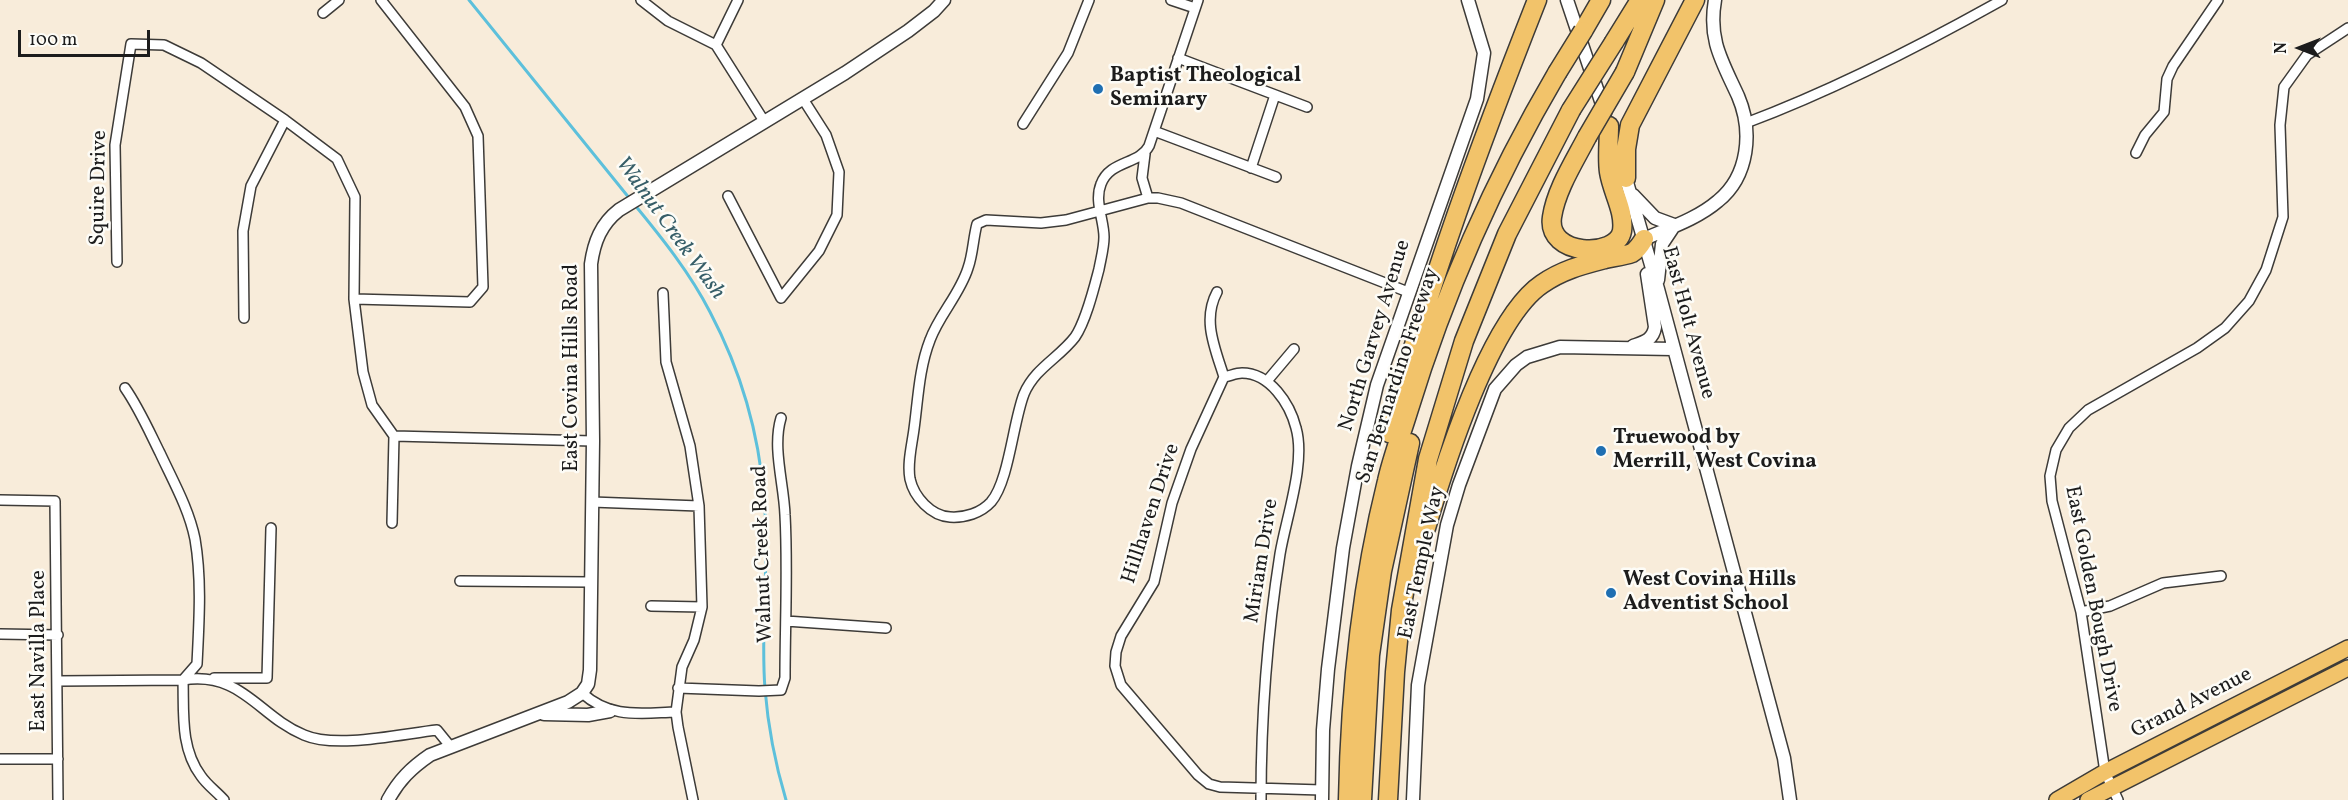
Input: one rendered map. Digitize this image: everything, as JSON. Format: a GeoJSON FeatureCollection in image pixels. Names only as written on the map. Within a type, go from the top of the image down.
{"type":"FeatureCollection","features":[{"type":"Feature","properties":{"kind":"highway"},"geometry":{"type":"LineString","coordinates":[[1387,480],[1389,435],[1409,356],[1434,277],[1537,0]]}},
{"type":"Feature","properties":{"kind":"highway"},"geometry":{"type":"LineString","coordinates":[[1388,800],[1401,610],[1428,459],[1461,354],[1507,234],[1571,110],[1640,0]]}},
{"type":"Feature","properties":{"kind":"highway"},"geometry":{"type":"LineString","coordinates":[[1609,126],[1609,172],[1623,220],[1622,234],[1613,242],[1601,246],[1588,250],[1575,249],[1562,242],[1553,231],[1551,219],[1565,181],[1624,72],[1655,0]]}},
{"type":"Feature","properties":{"kind":"highway"},"geometry":{"type":"LineString","coordinates":[[1628,185],[1626,149],[1630,125],[1695,0]]}},
{"type":"Feature","properties":{"kind":"highway","name":"San Bernardino Freeway"},"geometry":{"type":"LineString","coordinates":[[1348,800],[1353,690],[1361,615],[1387,480],[1430,343],[1457,271],[1528,122],[1582,31],[1597,1]]}},
{"type":"Feature","properties":{"kind":"highway"},"geometry":{"type":"LineString","coordinates":[[1401,610],[1444,468],[1489,358],[1515,310],[1539,286],[1561,272],[1646,247]]}},
{"type":"Feature","properties":{"kind":"highway"},"geometry":{"type":"LineString","coordinates":[[1362,800],[1370,655],[1382,571],[1410,444],[1433,369],[1430,343]]}},
{"type":"Feature","properties":{"kind":"highway"},"geometry":{"type":"LineString","coordinates":[[1373,800],[1383,644],[1398,551],[1410,494],[1438,390],[1444,372],[1461,354]]}},
{"type":"Feature","properties":{"kind":"main road","name":"Grand Avenue"},"geometry":{"type":"LineString","coordinates":[[2057,800],[2105,772],[2348,648]]}},
{"type":"Feature","properties":{"kind":"main road","name":"Grand Avenue"},"geometry":{"type":"LineString","coordinates":[[2088,800],[2115,794],[2348,668]]}},
{"type":"Feature","properties":{"kind":"street"},"geometry":{"type":"LineString","coordinates":[[323,13],[339,0]]}},
{"type":"Feature","properties":{"kind":"street"},"geometry":{"type":"LineString","coordinates":[[354,299],[470,302],[483,287],[478,136],[465,107],[381,0]]}},
{"type":"Feature","properties":{"kind":"street"},"geometry":{"type":"LineString","coordinates":[[641,0],[668,21],[716,45],[764,121]]}},
{"type":"Feature","properties":{"kind":"street"},"geometry":{"type":"LineString","coordinates":[[716,45],[738,0]]}},
{"type":"Feature","properties":{"kind":"street","name":"East Covina Hills Road"},"geometry":{"type":"LineString","coordinates":[[582,693],[588,684],[590,670],[593,441],[591,264],[594,244],[601,229],[611,217],[632,203],[803,99],[908,31],[934,11],[944,0]]}},
{"type":"Feature","properties":{"kind":"street"},"geometry":{"type":"LineString","coordinates":[[1023,124],[1068,52],[1089,0]]}},
{"type":"Feature","properties":{"kind":"street"},"geometry":{"type":"LineString","coordinates":[[1148,198],[1142,178],[1145,154],[1197,4],[1171,0]]}},
{"type":"Feature","properties":{"kind":"street","name":"North Garvey Avenue"},"geometry":{"type":"LineString","coordinates":[[1322,795],[1323,730],[1328,669],[1345,536],[1358,466],[1377,385],[1477,99],[1484,53],[1468,0]]}},
{"type":"Feature","properties":{"kind":"street","name":"East Holt Avenue"},"geometry":{"type":"LineString","coordinates":[[1567,0],[1628,185],[1658,289],[1784,758],[1790,800]]}},
{"type":"Feature","properties":{"kind":"street"},"geometry":{"type":"LineString","coordinates":[[1626,348],[1650,339],[1654,333],[1646,247],[1674,225],[1716,203],[1733,183],[1744,160],[1746,123],[1738,97],[1716,46],[1713,16],[1715,0]]}},
{"type":"Feature","properties":{"kind":"street"},"geometry":{"type":"LineString","coordinates":[[1746,123],[1786,108],[1895,56],[2002,0]]}},
{"type":"Feature","properties":{"kind":"street"},"geometry":{"type":"LineString","coordinates":[[2136,153],[2145,135],[2164,112],[2167,79],[2173,66],[2218,0]]}},
{"type":"Feature","properties":{"kind":"street","name":"East Golden Bough Drive"},"geometry":{"type":"LineString","coordinates":[[2115,794],[2105,772],[2081,612],[2052,501],[2050,476],[2056,450],[2069,428],[2088,410],[2197,348],[2225,328],[2249,301],[2266,270],[2283,218],[2280,125],[2284,87],[2307,55],[2348,28]]}},
{"type":"Feature","properties":{"kind":"street","name":"Squire Drive"},"geometry":{"type":"LineString","coordinates":[[117,262],[115,145],[131,44],[164,45],[201,63],[285,120]]}},
{"type":"Feature","properties":{"kind":"street"},"geometry":{"type":"LineString","coordinates":[[1178,58],[1307,107]]}},
{"type":"Feature","properties":{"kind":"street"},"geometry":{"type":"LineString","coordinates":[[1251,168],[1275,95]]}},
{"type":"Feature","properties":{"kind":"street"},"geometry":{"type":"LineString","coordinates":[[728,196],[781,298],[819,251],[837,215],[839,172],[826,135],[803,99]]}},
{"type":"Feature","properties":{"kind":"street"},"geometry":{"type":"LineString","coordinates":[[244,318],[243,231],[251,186],[285,120],[337,159],[355,197],[354,299],[363,372],[372,405],[394,436],[392,523]]}},
{"type":"Feature","properties":{"kind":"street"},"geometry":{"type":"LineString","coordinates":[[1154,131],[1276,177]]}},
{"type":"Feature","properties":{"kind":"street"},"geometry":{"type":"LineString","coordinates":[[1145,154],[1119,164],[1104,176],[1100,185],[1099,206],[1104,236],[1103,250],[1085,312],[1076,335],[1063,350],[1041,368],[1025,393],[1002,476],[992,501],[970,515],[956,518],[944,517],[924,504],[917,495],[910,479],[909,461],[926,352],[938,321],[968,270],[977,224],[986,220],[1041,223],[1099,206],[1158,198],[1181,203],[1408,292]]}},
{"type":"Feature","properties":{"kind":"street"},"geometry":{"type":"LineString","coordinates":[[1628,185],[1655,218],[1674,225]]}},
{"type":"Feature","properties":{"kind":"street"},"geometry":{"type":"LineString","coordinates":[[1658,289],[1662,244],[1674,225]]}},
{"type":"Feature","properties":{"kind":"street"},"geometry":{"type":"LineString","coordinates":[[1217,291],[1209,318],[1224,377],[1241,373],[1257,376],[1267,381],[1294,349]]}},
{"type":"Feature","properties":{"kind":"street"},"geometry":{"type":"LineString","coordinates":[[663,293],[666,363],[690,446],[699,506],[702,607],[694,640],[682,667],[676,712],[693,800]]}},
{"type":"Feature","properties":{"kind":"street","name":"East Temple Way"},"geometry":{"type":"LineString","coordinates":[[1413,800],[1418,685],[1447,525],[1463,474],[1495,389],[1516,364],[1527,357],[1560,347],[1673,349]]}},
{"type":"Feature","properties":{"kind":"street","name":"Hillhaven Drive"},"geometry":{"type":"LineString","coordinates":[[1224,377],[1191,448],[1172,503],[1154,582],[1121,636],[1115,666],[1121,685],[1198,775],[1209,784],[1220,787],[1261,788],[1322,795]]}},
{"type":"Feature","properties":{"kind":"street","name":"Miriam Drive"},"geometry":{"type":"LineString","coordinates":[[1261,800],[1265,669],[1280,554],[1300,454],[1296,428],[1286,403],[1267,381]]}},
{"type":"Feature","properties":{"kind":"street"},"geometry":{"type":"LineString","coordinates":[[125,388],[141,414],[172,478],[195,539],[200,617],[197,664],[183,680],[184,730],[189,755],[201,776],[224,800]]}},
{"type":"Feature","properties":{"kind":"street","name":"Walnut Creek Road"},"geometry":{"type":"LineString","coordinates":[[678,688],[781,690],[785,678],[786,621],[785,516],[778,436],[781,418]]}},
{"type":"Feature","properties":{"kind":"street"},"geometry":{"type":"LineString","coordinates":[[394,436],[593,441]]}},
{"type":"Feature","properties":{"kind":"street","name":"East Navilla Place"},"geometry":{"type":"LineString","coordinates":[[0,500],[55,501],[58,800]]}},
{"type":"Feature","properties":{"kind":"street"},"geometry":{"type":"LineString","coordinates":[[592,502],[699,506]]}},
{"type":"Feature","properties":{"kind":"street"},"geometry":{"type":"LineString","coordinates":[[58,681],[183,680],[203,677],[267,678],[271,528]]}},
{"type":"Feature","properties":{"kind":"street"},"geometry":{"type":"LineString","coordinates":[[2081,612],[2110,606],[2163,583],[2221,576]]}},
{"type":"Feature","properties":{"kind":"street"},"geometry":{"type":"LineString","coordinates":[[460,581],[591,582]]}},
{"type":"Feature","properties":{"kind":"street"},"geometry":{"type":"LineString","coordinates":[[651,606],[702,607]]}},
{"type":"Feature","properties":{"kind":"street"},"geometry":{"type":"LineString","coordinates":[[786,621],[886,628]]}},
{"type":"Feature","properties":{"kind":"street"},"geometry":{"type":"LineString","coordinates":[[0,634],[58,635]]}},
{"type":"Feature","properties":{"kind":"street"},"geometry":{"type":"LineString","coordinates":[[203,677],[242,690],[282,723],[305,736],[346,742],[437,730],[450,746]]}},
{"type":"Feature","properties":{"kind":"street"},"geometry":{"type":"LineString","coordinates":[[387,800],[397,782],[430,755],[540,713],[582,693],[599,707],[610,711]]}},
{"type":"Feature","properties":{"kind":"street"},"geometry":{"type":"LineString","coordinates":[[540,713],[588,715],[610,711],[676,712]]}},
{"type":"Feature","properties":{"kind":"street"},"geometry":{"type":"LineString","coordinates":[[0,759],[58,759]]}},
{"type":"Feature","properties":{"kind":"waterway","name":"Walnut Creek Wash"},"geometry":{"type":"LineString","coordinates":[[469,0],[630,199]]}},
{"type":"Feature","properties":{"kind":"waterway","name":"Walnut Creek Wash"},"geometry":{"type":"LineString","coordinates":[[634,204],[685,270],[710,312],[739,379],[753,426],[766,522],[765,689],[772,745],[786,800]]}},
{"type":"Feature","properties":{"kind":"place","name":"Baptist Theological Seminary"},"geometry":{"type":"Point","coordinates":[1098,89]}},
{"type":"Feature","properties":{"kind":"place","name":"Truewood by Merrill, West Covina"},"geometry":{"type":"Point","coordinates":[1601,451]}},
{"type":"Feature","properties":{"kind":"place","name":"West Covina Hills Adventist School"},"geometry":{"type":"Point","coordinates":[1611,593]}}]}
